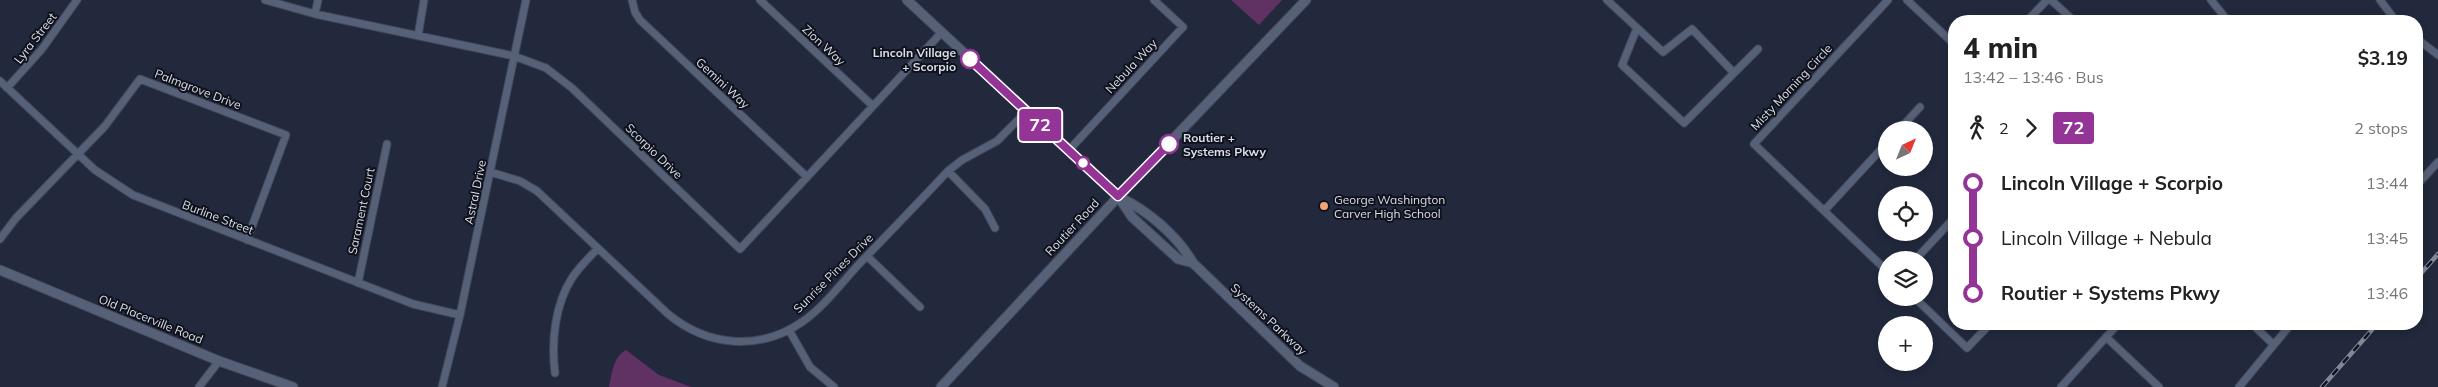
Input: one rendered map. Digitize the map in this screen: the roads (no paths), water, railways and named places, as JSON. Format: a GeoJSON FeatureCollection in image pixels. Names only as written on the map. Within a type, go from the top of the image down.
{"type":"FeatureCollection","features":[{"type":"Feature","properties":{"kind":"street","name":"Lyra Street"},"geometry":{"type":"LineString","coordinates":[[7,88],[42,49],[77,0]]}},
{"type":"Feature","properties":{"kind":"street","name":"Scorpio Drive"},"geometry":{"type":"LineString","coordinates":[[265,0],[316,14],[514,56],[546,68],[572,88],[740,248],[942,32]]}},
{"type":"Feature","properties":{"kind":"street"},"geometry":{"type":"LineString","coordinates":[[316,14],[318,0]]}},
{"type":"Feature","properties":{"kind":"street"},"geometry":{"type":"LineString","coordinates":[[418,36],[424,0]]}},
{"type":"Feature","properties":{"kind":"street","name":"Astral Drive"},"geometry":{"type":"LineString","coordinates":[[442,387],[460,315],[526,0]]}},
{"type":"Feature","properties":{"kind":"street","name":"Gemini Way"},"geometry":{"type":"LineString","coordinates":[[632,0],[635,12],[640,20],[807,177]]}},
{"type":"Feature","properties":{"kind":"street","name":"Zion Way"},"geometry":{"type":"LineString","coordinates":[[760,0],[873,106]]}},
{"type":"Feature","properties":{"kind":"street","name":"Systems Parkway"},"geometry":{"type":"LineString","coordinates":[[907,0],[1118,196],[1139,206],[1185,250],[1192,263],[1300,366],[1334,387]]}},
{"type":"Feature","properties":{"kind":"street","name":"Nebula Way"},"geometry":{"type":"LineString","coordinates":[[1069,150],[1183,27],[1154,0]]}},
{"type":"Feature","properties":{"kind":"street","name":"Routier Road"},"geometry":{"type":"LineString","coordinates":[[941,387],[1118,196],[1306,0]]}},
{"type":"Feature","properties":{"kind":"street"},"geometry":{"type":"LineString","coordinates":[[1607,0],[1662,52],[1692,30],[1734,73]]}},
{"type":"Feature","properties":{"kind":"street","name":"Misty Morning Circle"},"geometry":{"type":"LineString","coordinates":[[1878,262],[1754,144],[1888,0]]}},
{"type":"Feature","properties":{"kind":"street"},"geometry":{"type":"LineString","coordinates":[[1907,0],[1948,38]]}},
{"type":"Feature","properties":{"kind":"street"},"geometry":{"type":"LineString","coordinates":[[2033,15],[2047,0]]}},
{"type":"Feature","properties":{"kind":"street"},"geometry":{"type":"LineString","coordinates":[[2051,0],[2067,15]]}},
{"type":"Feature","properties":{"kind":"street"},"geometry":{"type":"LineString","coordinates":[[2211,0],[2223,15]]}},
{"type":"Feature","properties":{"kind":"street"},"geometry":{"type":"LineString","coordinates":[[2380,0],[2391,15]]}},
{"type":"Feature","properties":{"kind":"street"},"geometry":{"type":"LineString","coordinates":[[1637,28],[1622,64],[1684,123],[1758,49]]}},
{"type":"Feature","properties":{"kind":"street"},"geometry":{"type":"LineString","coordinates":[[2423,43],[2438,55]]}},
{"type":"Feature","properties":{"kind":"street","name":"Palmgrove Drive"},"geometry":{"type":"LineString","coordinates":[[0,239],[16,218],[105,126],[140,79],[286,135],[247,240]]}},
{"type":"Feature","properties":{"kind":"street","name":"Burline Street"},"geometry":{"type":"LineString","coordinates":[[0,81],[94,170],[134,195],[358,283],[424,307],[460,315]]}},
{"type":"Feature","properties":{"kind":"street"},"geometry":{"type":"LineString","coordinates":[[1907,121],[1920,107]]}},
{"type":"Feature","properties":{"kind":"street","name":"Sunrise Pines Drive"},"geometry":{"type":"LineString","coordinates":[[490,172],[520,181],[538,191],[668,314],[700,334],[717,340],[745,342],[763,340],[789,330],[810,315],[948,171],[962,160],[997,141],[1026,112]]}},
{"type":"Feature","properties":{"kind":"street","name":"Sarament Court"},"geometry":{"type":"LineString","coordinates":[[358,283],[387,144]]}},
{"type":"Feature","properties":{"kind":"street"},"geometry":{"type":"LineString","coordinates":[[1824,211],[1878,153]]}},
{"type":"Feature","properties":{"kind":"street"},"geometry":{"type":"LineString","coordinates":[[2423,178],[2438,162]]}},
{"type":"Feature","properties":{"kind":"street"},"geometry":{"type":"LineString","coordinates":[[948,171],[986,209],[995,228]]}},
{"type":"Feature","properties":{"kind":"street"},"geometry":{"type":"LineString","coordinates":[[1923,251],[1948,224]]}},
{"type":"Feature","properties":{"kind":"street"},"geometry":{"type":"LineString","coordinates":[[555,373],[554,339],[563,296],[576,272],[598,248]]}},
{"type":"Feature","properties":{"kind":"street"},"geometry":{"type":"LineString","coordinates":[[867,256],[920,307]]}},
{"type":"Feature","properties":{"kind":"street","name":"Old Placerville Road"},"geometry":{"type":"LineString","coordinates":[[0,270],[219,361],[293,387]]}},
{"type":"Feature","properties":{"kind":"street"},"geometry":{"type":"LineString","coordinates":[[1923,306],[1948,330]]}},
{"type":"Feature","properties":{"kind":"street"},"geometry":{"type":"LineString","coordinates":[[789,330],[810,367],[834,387]]}},
{"type":"Feature","properties":{"kind":"street"},"geometry":{"type":"LineString","coordinates":[[1948,330],[1967,348],[1984,330]]}},
{"type":"Feature","properties":{"kind":"street"},"geometry":{"type":"LineString","coordinates":[[2061,387],[2112,330]]}},
{"type":"Feature","properties":{"kind":"street"},"geometry":{"type":"LineString","coordinates":[[2258,330],[2273,344]]}},
{"type":"Feature","properties":{"kind":"street"},"geometry":{"type":"LineString","coordinates":[[2239,387],[2286,330]]}},
{"type":"Feature","properties":{"kind":"street"},"geometry":{"type":"LineString","coordinates":[[2106,337],[2159,387]]}},
{"type":"Feature","properties":{"kind":"street"},"geometry":{"type":"LineString","coordinates":[[199,387],[219,361]]}},
{"type":"Feature","properties":{"kind":"railway"},"geometry":{"type":"LineString","coordinates":[[2423,271],[2438,254]]}},
{"type":"Feature","properties":{"kind":"railway"},"geometry":{"type":"LineString","coordinates":[[2322,387],[2372,330]]}},
{"type":"Feature","properties":{"kind":"place","name":"Lincoln Village + Scorpio"},"geometry":{"type":"Point","coordinates":[970,59]}},
{"type":"Feature","properties":{"kind":"place","name":"Routier + Systems Pkwy"},"geometry":{"type":"Point","coordinates":[1169,144]}},
{"type":"Feature","properties":{"kind":"place","name":"George Washington Carver High School"},"geometry":{"type":"Point","coordinates":[1324,206]}}]}
